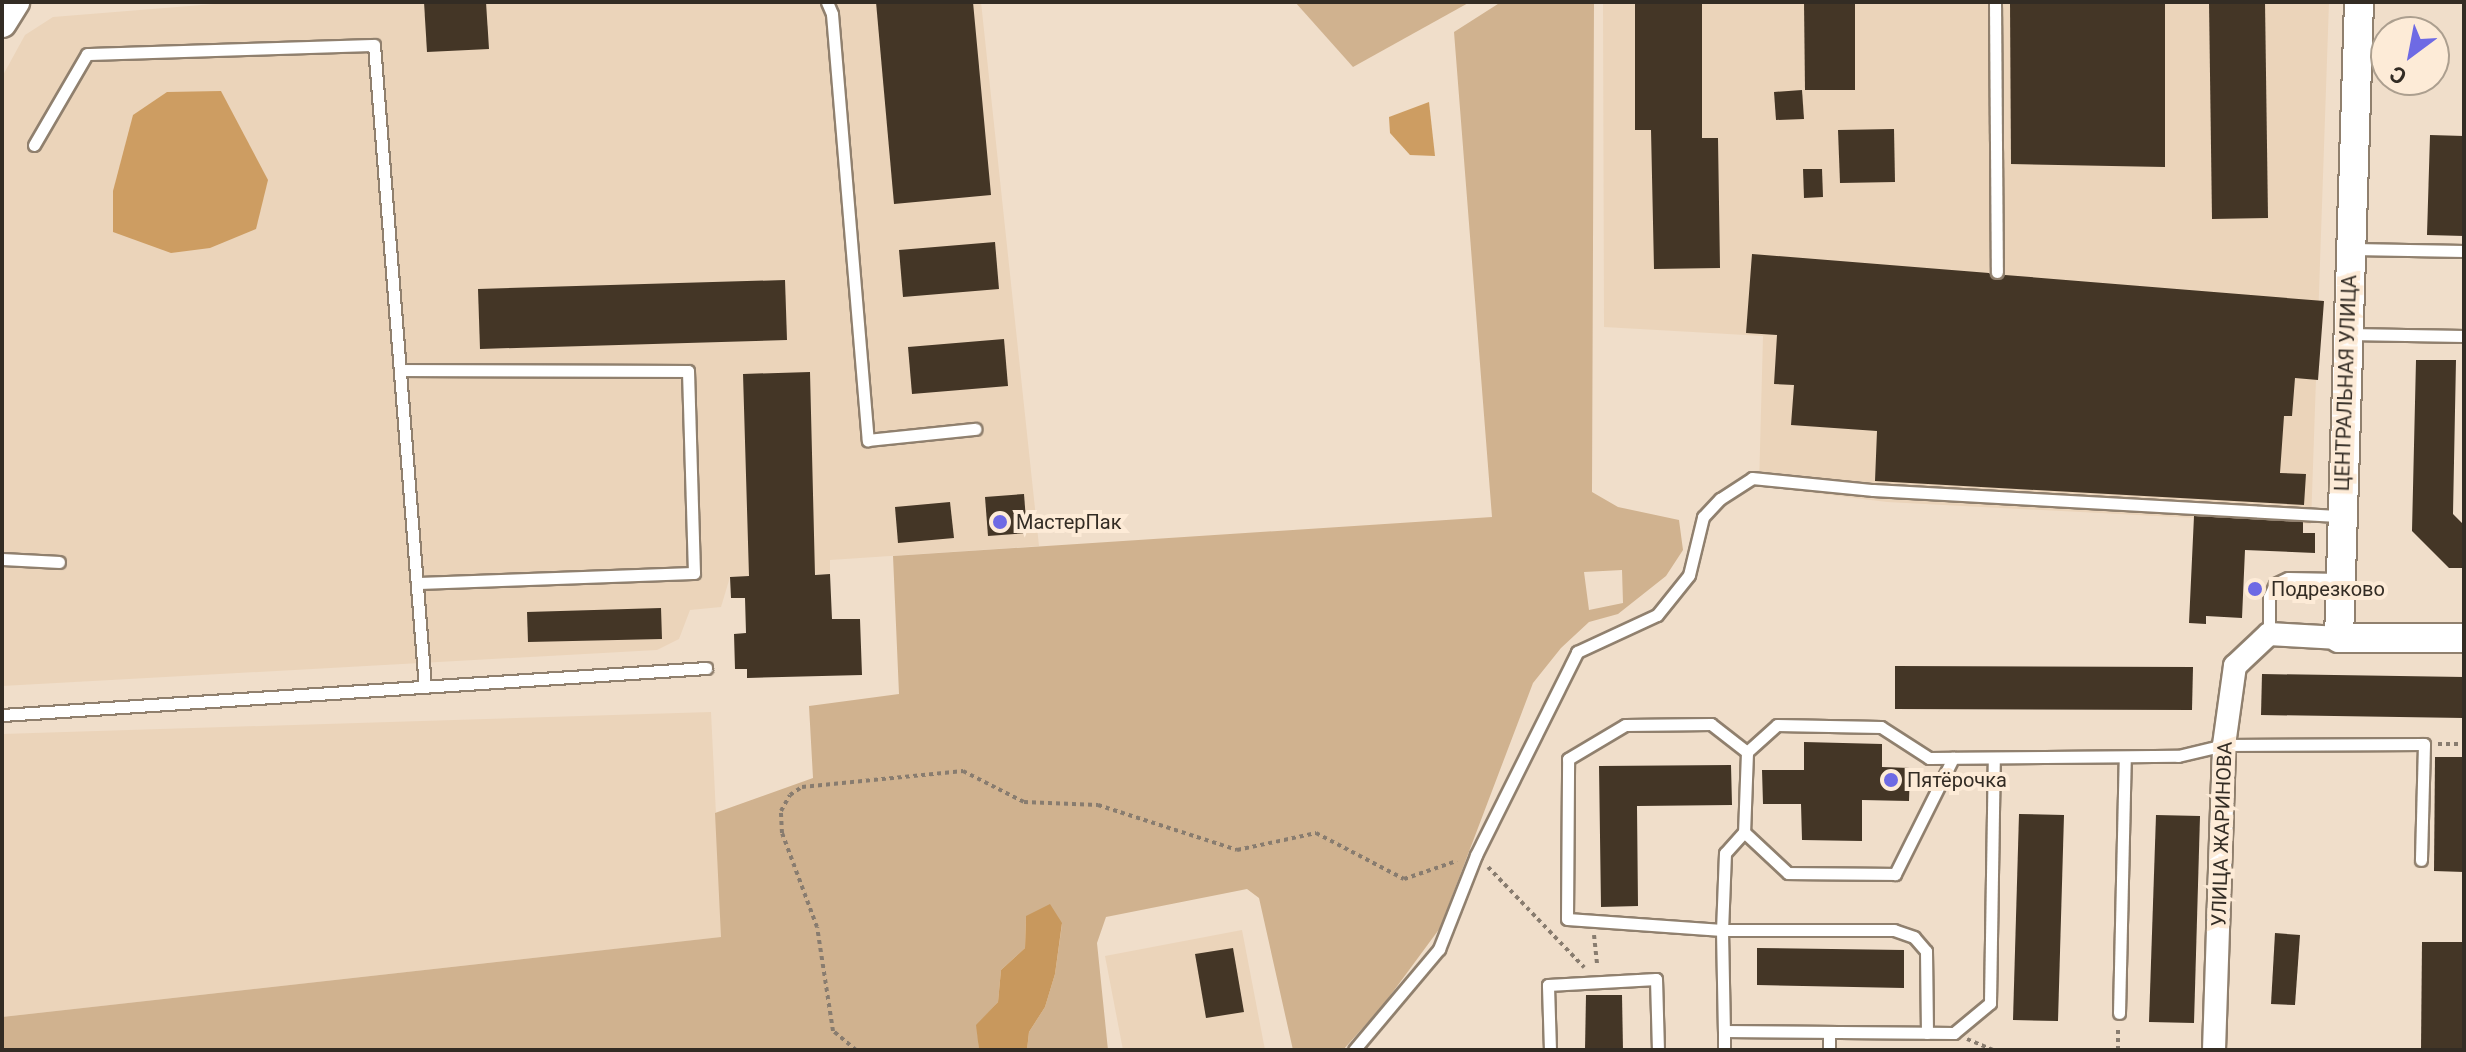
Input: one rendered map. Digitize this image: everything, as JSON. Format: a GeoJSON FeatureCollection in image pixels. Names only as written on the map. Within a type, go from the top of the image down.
{"type":"FeatureCollection","features":[{"type":"Feature","properties":{"kind":"street"},"geometry":{"type":"LineString","coordinates":[[2,23],[15,2]]}},
{"type":"Feature","properties":{"kind":"street","name":"ЦЕНТРАЛЬНАЯ УЛИЦА"},"geometry":{"type":"LineString","coordinates":[[2339,638],[2359,2]]}},
{"type":"Feature","properties":{"kind":"street"},"geometry":{"type":"LineString","coordinates":[[2269,634],[2339,638],[2464,638]]}},
{"type":"Feature","properties":{"kind":"street","name":"УЛИЦА ЖАРИНОВА"},"geometry":{"type":"LineString","coordinates":[[2214,1050],[2224,745],[2235,666],[2269,634]]}},
{"type":"Feature","properties":{"kind":"lane"},"geometry":{"type":"LineString","coordinates":[[827,2],[832,14],[868,440],[975,429]]}},
{"type":"Feature","properties":{"kind":"lane"},"geometry":{"type":"LineString","coordinates":[[1995,2],[1997,272]]}},
{"type":"Feature","properties":{"kind":"lane"},"geometry":{"type":"LineString","coordinates":[[34,145],[87,54],[374,45],[425,687]]}},
{"type":"Feature","properties":{"kind":"lane"},"geometry":{"type":"LineString","coordinates":[[2351,249],[2464,251]]}},
{"type":"Feature","properties":{"kind":"lane"},"geometry":{"type":"LineString","coordinates":[[2348,334],[2464,336]]}},
{"type":"Feature","properties":{"kind":"lane"},"geometry":{"type":"LineString","coordinates":[[400,370],[688,371],[694,573],[417,583]]}},
{"type":"Feature","properties":{"kind":"lane"},"geometry":{"type":"LineString","coordinates":[[1354,1050],[1439,949],[1476,855],[1577,652],[1657,615],[1689,575],[1703,517],[1720,499],[1752,478],[1873,490],[2342,516]]}},
{"type":"Feature","properties":{"kind":"lane"},"geometry":{"type":"LineString","coordinates":[[2,559],[59,562]]}},
{"type":"Feature","properties":{"kind":"lane"},"geometry":{"type":"LineString","coordinates":[[2269,634],[2269,597],[2275,584],[2288,578],[2340,579]]}},
{"type":"Feature","properties":{"kind":"lane"},"geometry":{"type":"LineString","coordinates":[[2,715],[706,668]]}},
{"type":"Feature","properties":{"kind":"lane"},"geometry":{"type":"LineString","coordinates":[[1747,752],[1711,724],[1625,725],[1568,759],[1567,919],[1722,930],[1894,930],[1914,937],[1926,951],[1927,1033]]}},
{"type":"Feature","properties":{"kind":"lane"},"geometry":{"type":"LineString","coordinates":[[1724,1050],[1722,930],[1725,853],[1744,832],[1747,752],[1777,725],[1881,727],[1929,758],[2178,756],[2224,745],[2424,744],[2421,860]]}},
{"type":"Feature","properties":{"kind":"lane"},"geometry":{"type":"LineString","coordinates":[[2119,1013],[2125,757]]}},
{"type":"Feature","properties":{"kind":"lane"},"geometry":{"type":"LineString","coordinates":[[1744,832],[1788,873],[1895,874],[1953,758]]}},
{"type":"Feature","properties":{"kind":"lane"},"geometry":{"type":"LineString","coordinates":[[1724,1031],[1954,1033],[1990,1003],[1994,759]]}},
{"type":"Feature","properties":{"kind":"lane"},"geometry":{"type":"LineString","coordinates":[[1550,1050],[1548,985],[1656,979],[1658,1050]]}},
{"type":"Feature","properties":{"kind":"lane"},"geometry":{"type":"LineString","coordinates":[[1829,1032],[1829,1050]]}},
{"type":"Feature","properties":{"kind":"path"},"geometry":{"type":"LineString","coordinates":[[2424,744],[2464,744]]}},
{"type":"Feature","properties":{"kind":"path"},"geometry":{"type":"LineString","coordinates":[[856,1050],[833,1031],[817,927],[782,833],[781,811],[790,795],[802,787],[963,771],[1024,802],[1098,805],[1237,850],[1316,833],[1404,879],[1476,855],[1598,982]]}},
{"type":"Feature","properties":{"kind":"path"},"geometry":{"type":"LineString","coordinates":[[1593,921],[1598,982]]}},
{"type":"Feature","properties":{"kind":"path"},"geometry":{"type":"LineString","coordinates":[[2118,1050],[2119,1013]]}},
{"type":"Feature","properties":{"kind":"path"},"geometry":{"type":"LineString","coordinates":[[1954,1033],[1993,1050]]}},
{"type":"Feature","properties":{"kind":"shaded area"},"geometry":{"type":"Polygon","coordinates":[[[239,2],[981,2],[1039,546],[830,560],[830,574],[730,577],[721,607],[690,610],[679,639],[657,650],[2,686],[2,77],[25,35],[53,17],[239,2]]]}},
{"type":"Feature","properties":{"kind":"shaded area"},"geometry":{"type":"Polygon","coordinates":[[[1295,2],[1470,2],[1353,67],[1295,2]]]}},
{"type":"Feature","properties":{"kind":"shaded area"},"geometry":{"type":"Polygon","coordinates":[[[1501,2],[1594,2],[1592,492],[1618,507],[1679,520],[1683,550],[1666,576],[1618,614],[1589,622],[1561,648],[1533,683],[1440,928],[1384,1004],[1343,1050],[1293,1050],[1259,898],[1247,889],[1106,917],[1097,943],[1108,1050],[1027,1050],[1029,1032],[1045,1007],[1055,974],[1062,924],[1026,916],[1025,948],[1001,970],[998,1002],[977,1025],[979,1050],[2,1050],[2,1017],[721,937],[715,813],[813,778],[809,706],[899,694],[893,556],[1492,517],[1454,32],[1501,2]],[[1622,570],[1584,572],[1589,610],[1623,603],[1622,570]]]}},
{"type":"Feature","properties":{"kind":"shaded area"},"geometry":{"type":"Polygon","coordinates":[[[1603,2],[2329,2],[2311,524],[1887,502],[1759,486],[1763,336],[1604,327],[1603,2]]]}},
{"type":"Feature","properties":{"kind":"shaded area"},"geometry":{"type":"Polygon","coordinates":[[[221,91],[268,180],[256,229],[210,248],[171,253],[113,232],[113,191],[133,115],[167,92],[221,91]]]}},
{"type":"Feature","properties":{"kind":"shaded area"},"geometry":{"type":"Polygon","coordinates":[[[1429,102],[1435,156],[1410,155],[1390,133],[1389,117],[1429,102]]]}},
{"type":"Feature","properties":{"kind":"shaded area"},"geometry":{"type":"Polygon","coordinates":[[[711,712],[722,937],[2,1017],[2,734],[711,712]]]}},
{"type":"Feature","properties":{"kind":"shaded area"},"geometry":{"type":"Polygon","coordinates":[[[1050,904],[1062,923],[1055,974],[1045,1007],[1029,1032],[1027,1050],[979,1050],[976,1025],[998,1002],[1001,970],[1025,948],[1026,916],[1050,904]]]}},
{"type":"Feature","properties":{"kind":"shaded area"},"geometry":{"type":"Polygon","coordinates":[[[1242,930],[1265,1050],[1123,1050],[1105,956],[1242,930]]]}},
{"type":"Feature","properties":{"kind":"building"},"geometry":{"type":"Polygon","coordinates":[[[424,2],[486,2],[489,49],[427,52],[424,2]]]}},
{"type":"Feature","properties":{"kind":"building"},"geometry":{"type":"Polygon","coordinates":[[[876,2],[973,2],[991,195],[894,204],[876,2]]]}},
{"type":"Feature","properties":{"kind":"building"},"geometry":{"type":"Polygon","coordinates":[[[1635,2],[1702,2],[1702,138],[1718,138],[1720,268],[1654,269],[1651,130],[1635,130],[1635,2]]]}},
{"type":"Feature","properties":{"kind":"building"},"geometry":{"type":"Polygon","coordinates":[[[1804,2],[1855,2],[1855,90],[1805,90],[1804,2]]]}},
{"type":"Feature","properties":{"kind":"building"},"geometry":{"type":"Polygon","coordinates":[[[2010,2],[2165,2],[2165,167],[2011,164],[2010,2]]]}},
{"type":"Feature","properties":{"kind":"building"},"geometry":{"type":"Polygon","coordinates":[[[2209,2],[2265,2],[2268,218],[2212,219],[2209,2]]]}},
{"type":"Feature","properties":{"kind":"building"},"geometry":{"type":"Polygon","coordinates":[[[1802,90],[1804,119],[1776,120],[1774,92],[1802,90]]]}},
{"type":"Feature","properties":{"kind":"building"},"geometry":{"type":"Polygon","coordinates":[[[1894,129],[1895,182],[1840,183],[1838,130],[1894,129]]]}},
{"type":"Feature","properties":{"kind":"building"},"geometry":{"type":"Polygon","coordinates":[[[2430,135],[2464,136],[2464,236],[2427,235],[2430,135]]]}},
{"type":"Feature","properties":{"kind":"building"},"geometry":{"type":"Polygon","coordinates":[[[1803,169],[1822,169],[1823,197],[1804,198],[1803,169]]]}},
{"type":"Feature","properties":{"kind":"building"},"geometry":{"type":"Polygon","coordinates":[[[995,242],[999,289],[903,297],[899,250],[995,242]]]}},
{"type":"Feature","properties":{"kind":"building"},"geometry":{"type":"Polygon","coordinates":[[[1752,254],[1989,273],[1996,280],[2005,275],[2324,301],[2318,380],[2295,378],[2292,416],[2284,416],[2280,473],[2306,474],[2304,505],[1875,481],[1877,431],[1791,425],[1794,385],[1774,384],[1777,335],[1746,333],[1752,254]]]}},
{"type":"Feature","properties":{"kind":"building"},"geometry":{"type":"Polygon","coordinates":[[[785,280],[787,340],[480,349],[478,289],[785,280]]]}},
{"type":"Feature","properties":{"kind":"building"},"geometry":{"type":"Polygon","coordinates":[[[1004,339],[1008,386],[912,394],[908,347],[1004,339]]]}},
{"type":"Feature","properties":{"kind":"building"},"geometry":{"type":"Polygon","coordinates":[[[2416,360],[2456,360],[2453,514],[2464,525],[2464,568],[2449,568],[2412,531],[2416,360]]]}},
{"type":"Feature","properties":{"kind":"building"},"geometry":{"type":"Polygon","coordinates":[[[810,372],[815,575],[830,574],[832,619],[860,619],[862,675],[747,678],[747,669],[735,669],[734,634],[746,633],[745,598],[731,598],[730,577],[749,576],[743,374],[810,372]]]}},
{"type":"Feature","properties":{"kind":"building"},"geometry":{"type":"Polygon","coordinates":[[[1024,494],[1027,533],[988,536],[985,497],[1024,494]]]}},
{"type":"Feature","properties":{"kind":"building"},"geometry":{"type":"Polygon","coordinates":[[[950,502],[954,538],[898,543],[895,507],[950,502]]]}},
{"type":"Feature","properties":{"kind":"building"},"geometry":{"type":"Polygon","coordinates":[[[2194,516],[2303,522],[2303,533],[2315,533],[2315,553],[2245,550],[2242,618],[2206,616],[2206,624],[2189,623],[2194,516]]]}},
{"type":"Feature","properties":{"kind":"building"},"geometry":{"type":"Polygon","coordinates":[[[661,608],[662,639],[528,642],[527,612],[661,608]]]}},
{"type":"Feature","properties":{"kind":"building"},"geometry":{"type":"Polygon","coordinates":[[[1895,666],[2193,667],[2192,710],[1895,709],[1895,666]]]}},
{"type":"Feature","properties":{"kind":"building"},"geometry":{"type":"Polygon","coordinates":[[[2262,674],[2464,677],[2464,718],[2261,715],[2262,674]]]}},
{"type":"Feature","properties":{"kind":"building"},"geometry":{"type":"Polygon","coordinates":[[[1804,742],[1882,744],[1882,767],[1910,768],[1909,801],[1862,800],[1862,841],[1802,840],[1801,804],[1763,804],[1762,770],[1804,770],[1804,742]]]}},
{"type":"Feature","properties":{"kind":"building"},"geometry":{"type":"Polygon","coordinates":[[[2435,757],[2464,757],[2464,872],[2434,871],[2435,757]]]}},
{"type":"Feature","properties":{"kind":"building"},"geometry":{"type":"Polygon","coordinates":[[[1731,765],[1732,805],[1637,806],[1638,906],[1601,907],[1599,766],[1731,765]]]}},
{"type":"Feature","properties":{"kind":"building"},"geometry":{"type":"Polygon","coordinates":[[[2019,814],[2064,815],[2058,1021],[2013,1020],[2019,814]]]}},
{"type":"Feature","properties":{"kind":"building"},"geometry":{"type":"Polygon","coordinates":[[[2156,815],[2200,816],[2194,1023],[2149,1022],[2156,815]]]}},
{"type":"Feature","properties":{"kind":"building"},"geometry":{"type":"Polygon","coordinates":[[[2275,933],[2300,935],[2295,1005],[2271,1004],[2275,933]]]}},
{"type":"Feature","properties":{"kind":"building"},"geometry":{"type":"Polygon","coordinates":[[[2422,942],[2464,942],[2463,1050],[2421,1050],[2422,942]]]}},
{"type":"Feature","properties":{"kind":"building"},"geometry":{"type":"Polygon","coordinates":[[[1233,948],[1244,1012],[1206,1018],[1195,954],[1233,948]]]}},
{"type":"Feature","properties":{"kind":"building"},"geometry":{"type":"Polygon","coordinates":[[[1757,948],[1904,950],[1904,988],[1757,985],[1757,948]]]}},
{"type":"Feature","properties":{"kind":"building"},"geometry":{"type":"Polygon","coordinates":[[[1586,995],[1622,995],[1623,1050],[1585,1050],[1586,995]]]}},
{"type":"Feature","properties":{"kind":"place","name":"МастерПак"},"geometry":{"type":"Point","coordinates":[1000,522]}},
{"type":"Feature","properties":{"kind":"place","name":"Подрезково"},"geometry":{"type":"Point","coordinates":[2255,589]}},
{"type":"Feature","properties":{"kind":"place","name":"Пятёрочка"},"geometry":{"type":"Point","coordinates":[1891,780]}}]}
